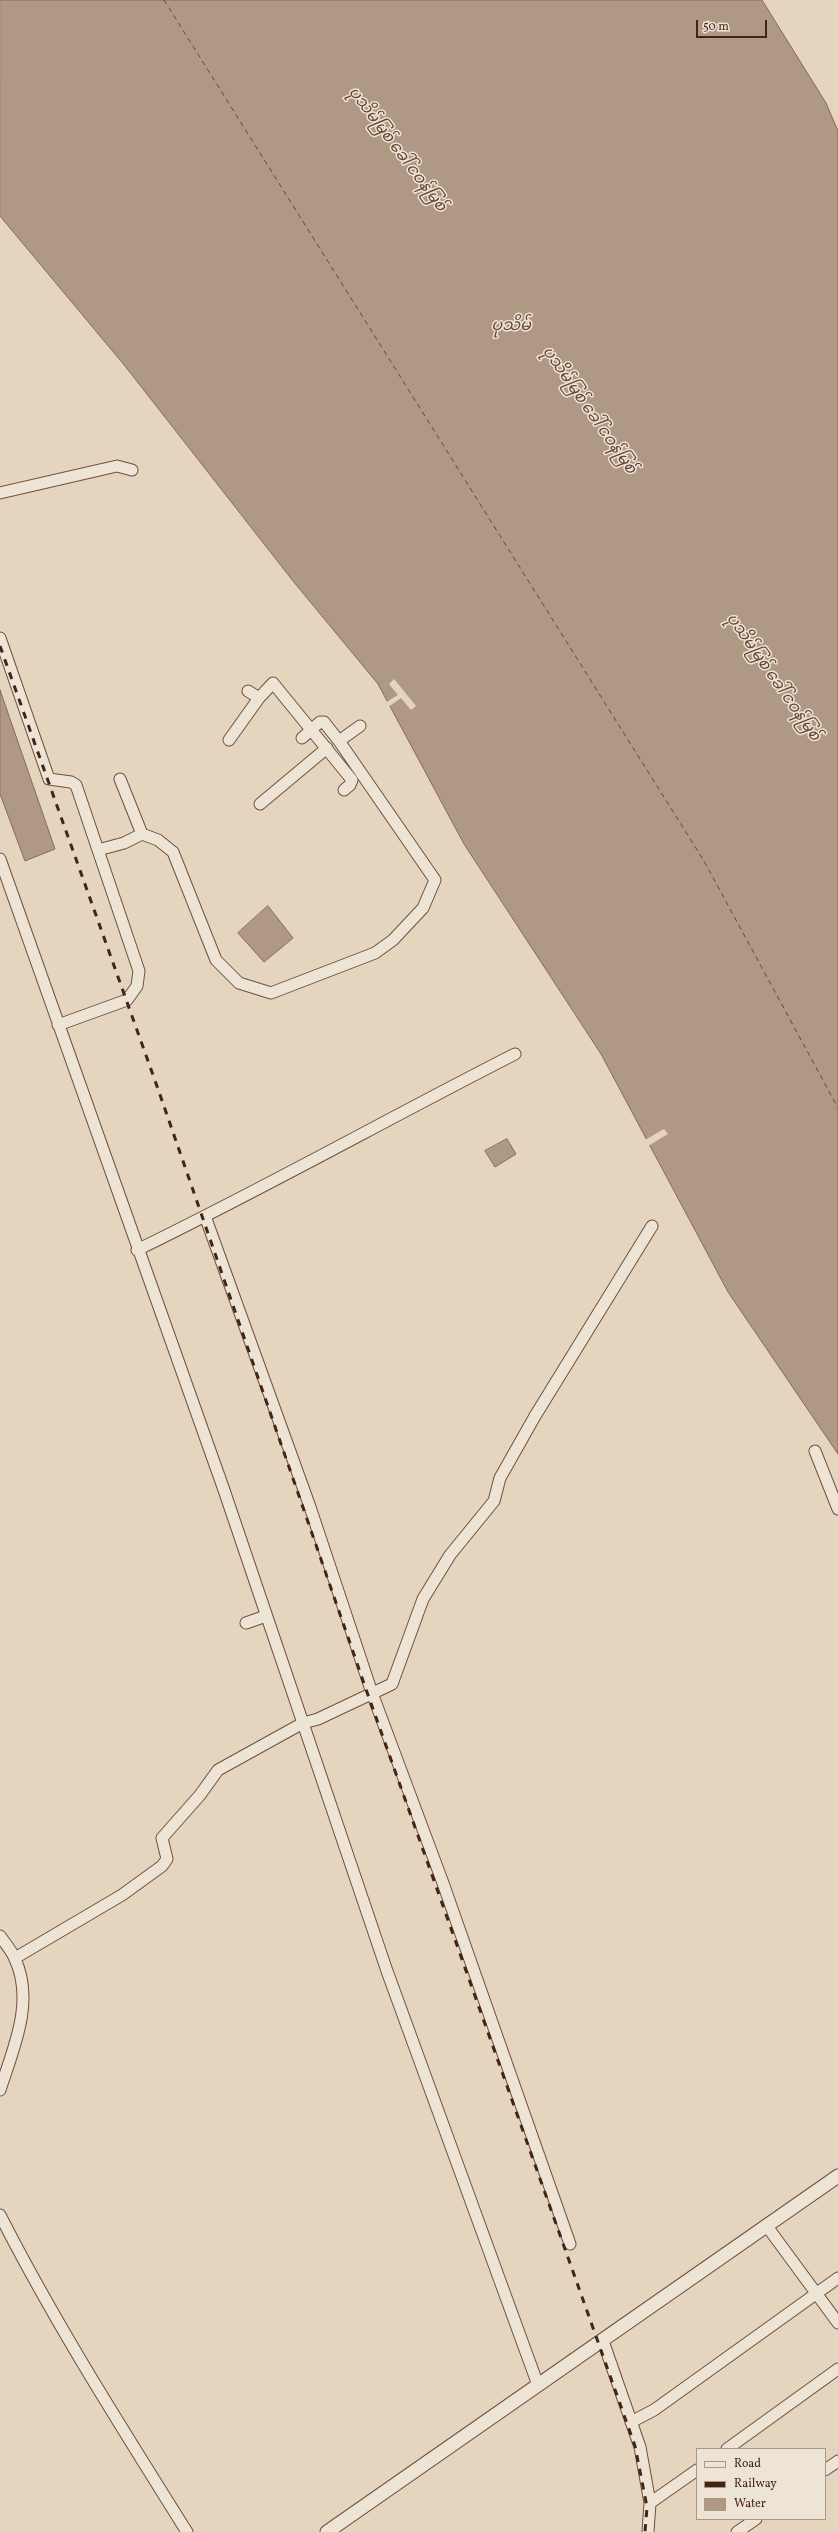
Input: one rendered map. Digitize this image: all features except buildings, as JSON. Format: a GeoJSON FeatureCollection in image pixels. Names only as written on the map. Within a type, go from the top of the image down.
{"type":"FeatureCollection","features":[{"type":"Feature","properties":{"kind":"street"},"geometry":{"type":"LineString","coordinates":[[0,493],[117,466],[132,470]]}},
{"type":"Feature","properties":{"kind":"street"},"geometry":{"type":"LineString","coordinates":[[0,638],[49,779],[71,782],[76,785],[139,971],[137,986],[127,1000],[58,1025]]}},
{"type":"Feature","properties":{"kind":"street"},"geometry":{"type":"LineString","coordinates":[[230,740],[259,698],[273,683],[352,780],[350,785],[344,790]]}},
{"type":"Feature","properties":{"kind":"street"},"geometry":{"type":"LineString","coordinates":[[248,691],[259,698]]}},
{"type":"Feature","properties":{"kind":"street"},"geometry":{"type":"LineString","coordinates":[[98,850],[124,843],[142,834],[158,840],[173,852],[216,960],[239,983],[271,993],[375,953],[393,940],[423,908],[435,880],[339,741],[324,722],[320,722],[302,738]]}},
{"type":"Feature","properties":{"kind":"street"},"geometry":{"type":"LineString","coordinates":[[339,741],[360,726]]}},
{"type":"Feature","properties":{"kind":"street"},"geometry":{"type":"LineString","coordinates":[[260,804],[327,748]]}},
{"type":"Feature","properties":{"kind":"street"},"geometry":{"type":"LineString","coordinates":[[120,779],[142,834]]}},
{"type":"Feature","properties":{"kind":"street"},"geometry":{"type":"LineString","coordinates":[[0,859],[266,1616],[389,1979],[538,2385]]}},
{"type":"Feature","properties":{"kind":"street"},"geometry":{"type":"LineString","coordinates":[[137,1250],[515,1054]]}},
{"type":"Feature","properties":{"kind":"street"},"geometry":{"type":"LineString","coordinates":[[205,1216],[309,1504],[372,1693],[443,1883],[570,2244]]}},
{"type":"Feature","properties":{"kind":"street"},"geometry":{"type":"LineString","coordinates":[[15,1958],[122,1895],[162,1866],[167,1859],[162,1838],[200,1795],[218,1770],[303,1723],[318,1718],[392,1684],[423,1599],[450,1555],[494,1501],[500,1478],[535,1416],[652,1226]]}},
{"type":"Feature","properties":{"kind":"street"},"geometry":{"type":"LineString","coordinates":[[815,1451],[838,1508]]}},
{"type":"Feature","properties":{"kind":"street"},"geometry":{"type":"LineString","coordinates":[[246,1623],[266,1616]]}},
{"type":"Feature","properties":{"kind":"street"},"geometry":{"type":"LineString","coordinates":[[0,1936],[15,1958],[23,1993],[22,2017],[0,2090]]}},
{"type":"Feature","properties":{"kind":"street"},"geometry":{"type":"LineString","coordinates":[[327,2532],[838,2176]]}},
{"type":"Feature","properties":{"kind":"street"},"geometry":{"type":"LineString","coordinates":[[0,2216],[32,2278],[84,2368],[187,2532]]}},
{"type":"Feature","properties":{"kind":"street"},"geometry":{"type":"LineString","coordinates":[[766,2225],[817,2292],[838,2323]]}},
{"type":"Feature","properties":{"kind":"street"},"geometry":{"type":"LineString","coordinates":[[631,2422],[654,2410],[838,2278]]}},
{"type":"Feature","properties":{"kind":"street"},"geometry":{"type":"LineString","coordinates":[[603,2341],[640,2446],[650,2503],[648,2532]]}},
{"type":"Feature","properties":{"kind":"street"},"geometry":{"type":"LineString","coordinates":[[728,2448],[838,2369]]}},
{"type":"Feature","properties":{"kind":"street"},"geometry":{"type":"LineString","coordinates":[[826,2469],[838,2461]]}},
{"type":"Feature","properties":{"kind":"street"},"geometry":{"type":"LineString","coordinates":[[650,2503],[696,2471]]}},
{"type":"Feature","properties":{"kind":"street"},"geometry":{"type":"LineString","coordinates":[[737,2532],[755,2520]]}},
{"type":"Feature","properties":{"kind":"water","name":"ပုသိမ်"},"geometry":{"type":"Polygon","coordinates":[[[0,0],[762,0],[826,103],[838,131],[838,1454],[728,1292],[601,1054],[464,844],[378,684],[293,581],[125,366],[0,216],[0,0]]]}},
{"type":"Feature","properties":{"kind":"water"},"geometry":{"type":"Polygon","coordinates":[[[0,690],[55,849],[25,861],[0,794],[0,690]]]}},
{"type":"Feature","properties":{"kind":"water"},"geometry":{"type":"Polygon","coordinates":[[[268,906],[293,938],[264,962],[238,933],[268,906]]]}},
{"type":"Feature","properties":{"kind":"water"},"geometry":{"type":"Polygon","coordinates":[[[507,1139],[516,1154],[495,1167],[485,1151],[507,1139]]]}},
{"type":"Feature","properties":{"kind":"pier"},"geometry":{"type":"Polygon","coordinates":[[[394,679],[416,706],[411,710],[401,698],[388,707],[385,703],[398,695],[389,684],[394,679]]]}},
{"type":"Feature","properties":{"kind":"pier"},"geometry":{"type":"Polygon","coordinates":[[[664,1129],[668,1134],[648,1146],[645,1140],[664,1129]]]}},
{"type":"Feature","properties":{"kind":"ferry route"},"geometry":{"type":"LineString","coordinates":[[164,0],[704,861],[838,1108]]}},
{"type":"Feature","properties":{"kind":"railway"},"geometry":{"type":"LineString","coordinates":[[0,646],[158,1089],[368,1695],[635,2446],[647,2507],[645,2532]]}},
{"type":"Feature","properties":{"kind":"water label","name":"ပုသိမ်မြစ် ခေါ် ငဝန်မြစ်"},"geometry":{"type":"Point","coordinates":[396,150]}},
{"type":"Feature","properties":{"kind":"water label","name":"ပုသိမ်မြစ် ခေါ် ငဝန်မြစ်"},"geometry":{"type":"Point","coordinates":[588,411]}},
{"type":"Feature","properties":{"kind":"water label","name":"ပုသိမ်မြစ် ခေါ် ငဝန်မြစ်"},"geometry":{"type":"Point","coordinates":[772,678]}}]}
